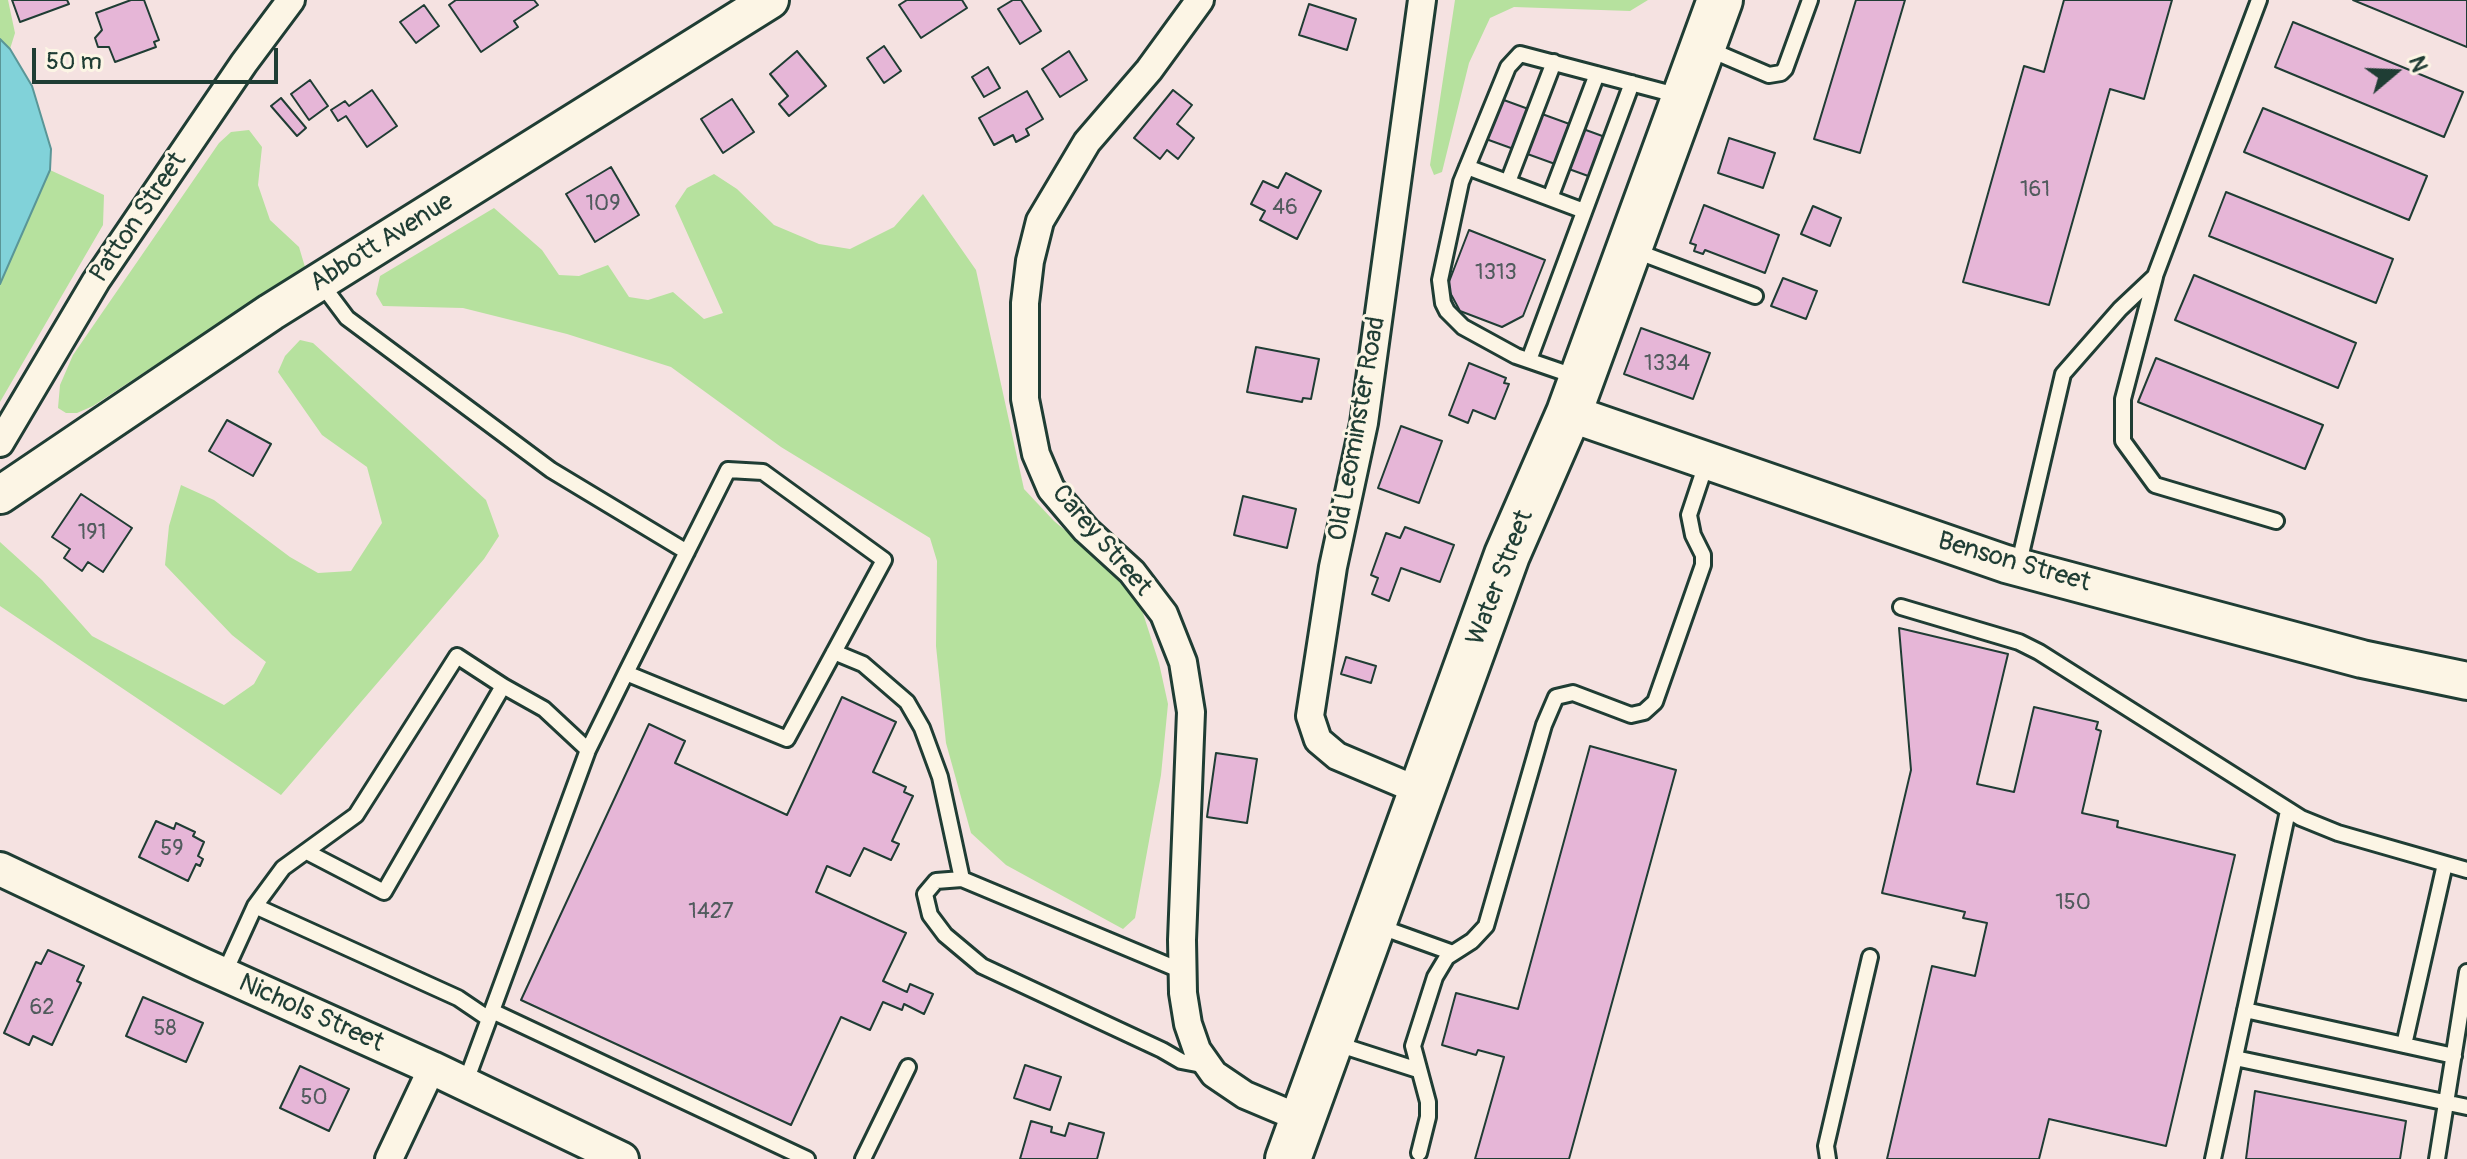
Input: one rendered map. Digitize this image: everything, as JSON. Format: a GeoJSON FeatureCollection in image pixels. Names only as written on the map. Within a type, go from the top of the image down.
{"type":"FeatureCollection","features":[{"type":"Feature","properties":{"kind":"highway","name":"Water Street"},"geometry":{"type":"LineString","coordinates":[[1295,1139],[1507,555],[1576,396],[1720,0]]}},
{"type":"Feature","properties":{"kind":"main road","name":"Abbott Avenue"},"geometry":{"type":"LineString","coordinates":[[0,495],[320,282],[770,0]]}},
{"type":"Feature","properties":{"kind":"main road","name":"Benson Street"},"geometry":{"type":"LineString","coordinates":[[1576,396],[1707,460],[2018,567],[2362,659],[2467,681]]}},
{"type":"Feature","properties":{"kind":"street","name":"Patton Street"},"geometry":{"type":"LineString","coordinates":[[0,443],[96,281],[244,63],[291,0]]}},
{"type":"Feature","properties":{"kind":"street","name":"Carey Street"},"geometry":{"type":"LineString","coordinates":[[1200,0],[1149,70],[1087,142],[1040,221],[1030,261],[1025,303],[1025,399],[1036,454],[1051,489],[1086,530],[1132,572],[1164,614],[1183,662],[1191,712],[1182,971],[1188,1024],[1197,1050],[1214,1074],[1245,1095],[1295,1139]]}},
{"type":"Feature","properties":{"kind":"street","name":"Old Leominster Road"},"geometry":{"type":"LineString","coordinates":[[1422,0],[1364,423],[1333,567],[1310,716],[1318,740],[1337,756],[1422,792]]}},
{"type":"Feature","properties":{"kind":"street","name":"Nichols Street"},"geometry":{"type":"LineString","coordinates":[[0,869],[622,1159]]}},
{"type":"Feature","properties":{"kind":"street"},"geometry":{"type":"LineString","coordinates":[[389,1159],[432,1068]]}},
{"type":"Feature","properties":{"kind":"lane"},"geometry":{"type":"LineString","coordinates":[[1702,46],[1769,75],[1781,73],[1810,0]]}},
{"type":"Feature","properties":{"kind":"lane"},"geometry":{"type":"LineString","coordinates":[[2259,0],[2155,276],[2123,399],[2123,441],[2155,485],[2276,521]]}},
{"type":"Feature","properties":{"kind":"lane"},"geometry":{"type":"LineString","coordinates":[[1576,396],[1529,360],[1463,327],[1443,303],[1440,280],[1458,194],[1467,167],[1508,67],[1515,57],[1527,54],[1684,97]]}},
{"type":"Feature","properties":{"kind":"lane"},"geometry":{"type":"LineString","coordinates":[[1508,182],[1554,62]]}},
{"type":"Feature","properties":{"kind":"lane"},"geometry":{"type":"LineString","coordinates":[[1550,198],[1597,74]]}},
{"type":"Feature","properties":{"kind":"lane"},"geometry":{"type":"LineString","coordinates":[[1529,360],[1632,83]]}},
{"type":"Feature","properties":{"kind":"lane"},"geometry":{"type":"LineString","coordinates":[[1467,167],[1584,211]]}},
{"type":"Feature","properties":{"kind":"lane"},"geometry":{"type":"LineString","coordinates":[[1629,248],[1755,296]]}},
{"type":"Feature","properties":{"kind":"lane"},"geometry":{"type":"LineString","coordinates":[[2018,567],[2063,374],[2120,309],[2155,276]]}},
{"type":"Feature","properties":{"kind":"lane"},"geometry":{"type":"LineString","coordinates":[[320,282],[347,318],[551,470],[687,552]]}},
{"type":"Feature","properties":{"kind":"lane"},"geometry":{"type":"LineString","coordinates":[[1419,1153],[1428,1117],[1428,1102],[1414,1057],[1414,1038],[1435,977],[1447,957],[1472,941],[1486,926],[1544,725],[1556,697],[1573,693],[1631,715],[1644,712],[1655,702],[1703,565],[1703,555],[1693,535],[1689,515],[1707,460]]}},
{"type":"Feature","properties":{"kind":"lane"},"geometry":{"type":"LineString","coordinates":[[465,1084],[588,750],[626,673],[728,470],[763,472],[884,560],[787,739],[626,673]]}},
{"type":"Feature","properties":{"kind":"lane"},"geometry":{"type":"LineString","coordinates":[[1901,607],[2019,642],[2039,652],[2288,811],[2338,833],[2467,870]]}},
{"type":"Feature","properties":{"kind":"lane"},"geometry":{"type":"LineString","coordinates":[[834,652],[863,664],[907,702],[922,728],[940,777],[962,879]]}},
{"type":"Feature","properties":{"kind":"lane"},"geometry":{"type":"LineString","coordinates":[[224,975],[255,906],[283,868],[356,815],[457,656],[544,709],[588,750]]}},
{"type":"Feature","properties":{"kind":"lane"},"geometry":{"type":"LineString","coordinates":[[307,852],[384,892],[503,686]]}},
{"type":"Feature","properties":{"kind":"lane"},"geometry":{"type":"LineString","coordinates":[[2213,1159],[2288,811]]}},
{"type":"Feature","properties":{"kind":"lane"},"geometry":{"type":"LineString","coordinates":[[2404,1045],[2445,864]]}},
{"type":"Feature","properties":{"kind":"lane"},"geometry":{"type":"LineString","coordinates":[[1182,971],[962,879],[936,881],[925,894],[930,915],[945,935],[982,966],[1181,1061],[1209,1066]]}},
{"type":"Feature","properties":{"kind":"lane"},"geometry":{"type":"LineString","coordinates":[[255,906],[807,1159]]}},
{"type":"Feature","properties":{"kind":"lane"},"geometry":{"type":"LineString","coordinates":[[1374,925],[1453,953]]}},
{"type":"Feature","properties":{"kind":"lane"},"geometry":{"type":"LineString","coordinates":[[1828,1159],[1826,1146],[1870,957]]}},
{"type":"Feature","properties":{"kind":"lane"},"geometry":{"type":"LineString","coordinates":[[2437,1159],[2467,972]]}},
{"type":"Feature","properties":{"kind":"lane"},"geometry":{"type":"LineString","coordinates":[[2245,1010],[2454,1056]]}},
{"type":"Feature","properties":{"kind":"lane"},"geometry":{"type":"LineString","coordinates":[[1330,1041],[1418,1070]]}},
{"type":"Feature","properties":{"kind":"lane"},"geometry":{"type":"LineString","coordinates":[[2235,1058],[2467,1107]]}},
{"type":"Feature","properties":{"kind":"lane"},"geometry":{"type":"LineString","coordinates":[[863,1159],[908,1067]]}},
{"type":"Feature","properties":{"kind":"green space"},"geometry":{"type":"Polygon","coordinates":[[[0,0],[8,0],[15,33],[10,49],[0,39],[0,0]]]}},
{"type":"Feature","properties":{"kind":"green space"},"geometry":{"type":"Polygon","coordinates":[[[1455,0],[1648,0],[1630,11],[1514,7],[1490,18],[1469,63],[1442,172],[1434,175],[1430,165],[1455,0]]]}},
{"type":"Feature","properties":{"kind":"green space"},"geometry":{"type":"Polygon","coordinates":[[[249,130],[262,147],[258,185],[270,220],[299,247],[305,267],[93,406],[77,413],[66,413],[58,408],[60,385],[73,355],[219,143],[231,132],[249,130]]]}},
{"type":"Feature","properties":{"kind":"green space"},"geometry":{"type":"Polygon","coordinates":[[[50,170],[104,195],[103,225],[0,402],[0,284],[50,170]]]}},
{"type":"Feature","properties":{"kind":"green space"},"geometry":{"type":"Polygon","coordinates":[[[714,174],[737,189],[774,225],[819,244],[850,249],[894,227],[923,194],[976,270],[1024,489],[1054,521],[1110,568],[1141,607],[1159,663],[1168,704],[1161,775],[1135,918],[1123,929],[1006,865],[971,833],[946,743],[936,646],[937,561],[930,538],[781,447],[671,367],[567,334],[463,308],[383,306],[376,294],[380,276],[494,208],[542,250],[559,275],[579,276],[608,265],[629,297],[648,300],[673,292],[704,319],[723,313],[675,206],[687,188],[714,174]]]}},
{"type":"Feature","properties":{"kind":"green space"},"geometry":{"type":"Polygon","coordinates":[[[300,340],[313,343],[486,500],[499,536],[484,559],[281,795],[0,606],[0,542],[42,580],[92,636],[224,705],[254,684],[266,662],[232,635],[165,565],[169,526],[181,485],[214,500],[290,557],[318,573],[351,571],[382,523],[367,467],[322,435],[278,372],[285,356],[300,340]]]}},
{"type":"Feature","properties":{"kind":"water"},"geometry":{"type":"Polygon","coordinates":[[[0,39],[10,49],[32,86],[51,149],[50,170],[0,284],[0,39]]]}},
{"type":"Feature","properties":{"kind":"building"},"geometry":{"type":"Polygon","coordinates":[[[12,0],[67,0],[69,4],[20,22],[12,0]]]}},
{"type":"Feature","properties":{"kind":"building"},"geometry":{"type":"Polygon","coordinates":[[[131,0],[144,0],[159,40],[154,42],[156,47],[115,62],[109,47],[98,47],[95,38],[102,30],[96,13],[131,0]]]}},
{"type":"Feature","properties":{"kind":"building"},"geometry":{"type":"Polygon","coordinates":[[[456,0],[534,0],[538,5],[514,21],[518,27],[481,52],[449,5],[456,0]]]}},
{"type":"Feature","properties":{"kind":"building"},"geometry":{"type":"Polygon","coordinates":[[[907,0],[962,0],[967,8],[921,38],[899,5],[907,0]]]}},
{"type":"Feature","properties":{"kind":"building"},"geometry":{"type":"Polygon","coordinates":[[[1013,0],[1021,0],[1041,31],[1020,44],[998,9],[1013,0]]]}},
{"type":"Feature","properties":{"kind":"building"},"geometry":{"type":"Polygon","coordinates":[[[1856,0],[1905,0],[1860,153],[1814,139],[1856,0]]]}},
{"type":"Feature","properties":{"kind":"building"},"geometry":{"type":"Polygon","coordinates":[[[2064,0],[2172,0],[2144,99],[2110,89],[2049,305],[1963,282],[2024,66],[2044,72],[2064,0]]]}},
{"type":"Feature","properties":{"kind":"building"},"geometry":{"type":"Polygon","coordinates":[[[2353,0],[2467,0],[2467,47],[2353,0]]]}},
{"type":"Feature","properties":{"kind":"building"},"geometry":{"type":"Polygon","coordinates":[[[1309,4],[1356,19],[1347,50],[1299,35],[1309,4]]]}},
{"type":"Feature","properties":{"kind":"building"},"geometry":{"type":"Polygon","coordinates":[[[424,5],[439,26],[416,43],[400,22],[424,5]]]}},
{"type":"Feature","properties":{"kind":"building"},"geometry":{"type":"Polygon","coordinates":[[[2293,22],[2463,92],[2444,137],[2275,67],[2293,22]]]}},
{"type":"Feature","properties":{"kind":"building"},"geometry":{"type":"Polygon","coordinates":[[[884,46],[901,71],[884,83],[867,58],[884,46]]]}},
{"type":"Feature","properties":{"kind":"building"},"geometry":{"type":"Polygon","coordinates":[[[797,51],[826,86],[789,116],[779,104],[788,96],[770,74],[797,51]]]}},
{"type":"Feature","properties":{"kind":"building"},"geometry":{"type":"Polygon","coordinates":[[[1069,51],[1087,80],[1060,97],[1042,69],[1069,51]]]}},
{"type":"Feature","properties":{"kind":"building"},"geometry":{"type":"Polygon","coordinates":[[[988,67],[1000,88],[984,97],[972,77],[988,67]]]}},
{"type":"Feature","properties":{"kind":"building"},"geometry":{"type":"Polygon","coordinates":[[[310,80],[328,106],[309,120],[291,94],[310,80]]]}},
{"type":"Feature","properties":{"kind":"building"},"geometry":{"type":"Polygon","coordinates":[[[372,90],[397,126],[367,147],[346,116],[338,121],[331,110],[345,101],[349,106],[372,90]]]}},
{"type":"Feature","properties":{"kind":"building"},"geometry":{"type":"Polygon","coordinates":[[[1173,90],[1192,105],[1177,124],[1194,138],[1178,159],[1167,150],[1160,159],[1134,138],[1173,90]]]}},
{"type":"Feature","properties":{"kind":"building"},"geometry":{"type":"Polygon","coordinates":[[[1027,91],[1043,119],[1026,129],[1029,135],[1016,142],[1013,135],[994,145],[979,118],[1027,91]]]}},
{"type":"Feature","properties":{"kind":"building"},"geometry":{"type":"Polygon","coordinates":[[[281,98],[306,128],[297,136],[271,106],[281,98]]]}},
{"type":"Feature","properties":{"kind":"building"},"geometry":{"type":"Polygon","coordinates":[[[732,99],[754,132],[723,153],[701,119],[732,99]]]}},
{"type":"Feature","properties":{"kind":"building"},"geometry":{"type":"Polygon","coordinates":[[[1501,99],[1616,141],[1602,181],[1486,139],[1501,99]]]}},
{"type":"Feature","properties":{"kind":"building"},"geometry":{"type":"Polygon","coordinates":[[[2263,108],[2427,176],[2409,220],[2244,152],[2263,108]]]}},
{"type":"Feature","properties":{"kind":"building"},"geometry":{"type":"Polygon","coordinates":[[[1729,138],[1775,153],[1763,188],[1718,173],[1729,138]]]}},
{"type":"Feature","properties":{"kind":"building"},"geometry":{"type":"Polygon","coordinates":[[[611,167],[639,215],[595,242],[566,194],[611,167]]]}},
{"type":"Feature","properties":{"kind":"building"},"geometry":{"type":"Polygon","coordinates":[[[1286,173],[1321,191],[1297,239],[1260,220],[1265,211],[1251,204],[1263,181],[1278,188],[1286,173]]]}},
{"type":"Feature","properties":{"kind":"building"},"geometry":{"type":"Polygon","coordinates":[[[2226,192],[2393,259],[2376,303],[2209,236],[2226,192]]]}},
{"type":"Feature","properties":{"kind":"building"},"geometry":{"type":"Polygon","coordinates":[[[1704,205],[1779,235],[1765,273],[1705,250],[1703,254],[1694,251],[1696,245],[1690,243],[1704,205]]]}},
{"type":"Feature","properties":{"kind":"building"},"geometry":{"type":"Polygon","coordinates":[[[1813,206],[1841,218],[1830,246],[1801,234],[1813,206]]]}},
{"type":"Feature","properties":{"kind":"building"},"geometry":{"type":"Polygon","coordinates":[[[1469,230],[1545,260],[1523,316],[1502,327],[1460,311],[1447,287],[1469,230]]]}},
{"type":"Feature","properties":{"kind":"building"},"geometry":{"type":"Polygon","coordinates":[[[2194,275],[2356,343],[2338,388],[2175,320],[2194,275]]]}},
{"type":"Feature","properties":{"kind":"building"},"geometry":{"type":"Polygon","coordinates":[[[1783,278],[1817,291],[1806,319],[1771,306],[1783,278]]]}},
{"type":"Feature","properties":{"kind":"building"},"geometry":{"type":"Polygon","coordinates":[[[1641,328],[1710,353],[1693,399],[1624,374],[1641,328]]]}},
{"type":"Feature","properties":{"kind":"building"},"geometry":{"type":"Polygon","coordinates":[[[1256,347],[1319,359],[1311,399],[1303,398],[1302,402],[1247,392],[1256,347]]]}},
{"type":"Feature","properties":{"kind":"building"},"geometry":{"type":"Polygon","coordinates":[[[2156,358],[2323,425],[2305,469],[2138,402],[2156,358]]]}},
{"type":"Feature","properties":{"kind":"building"},"geometry":{"type":"Polygon","coordinates":[[[1469,363],[1506,378],[1504,383],[1509,384],[1495,419],[1473,410],[1468,423],[1449,415],[1469,363]]]}},
{"type":"Feature","properties":{"kind":"building"},"geometry":{"type":"Polygon","coordinates":[[[227,420],[271,444],[253,476],[209,451],[227,420]]]}},
{"type":"Feature","properties":{"kind":"building"},"geometry":{"type":"Polygon","coordinates":[[[1401,426],[1442,441],[1419,503],[1378,488],[1401,426]]]}},
{"type":"Feature","properties":{"kind":"building"},"geometry":{"type":"Polygon","coordinates":[[[81,494],[132,528],[103,572],[88,562],[82,571],[64,558],[70,549],[52,537],[81,494]]]}},
{"type":"Feature","properties":{"kind":"building"},"geometry":{"type":"Polygon","coordinates":[[[1243,496],[1296,509],[1287,548],[1234,535],[1243,496]]]}},
{"type":"Feature","properties":{"kind":"building"},"geometry":{"type":"Polygon","coordinates":[[[1405,527],[1454,545],[1440,582],[1401,568],[1389,601],[1372,594],[1378,578],[1371,575],[1386,533],[1400,538],[1405,527]]]}},
{"type":"Feature","properties":{"kind":"building"},"geometry":{"type":"Polygon","coordinates":[[[1899,628],[2008,654],[1977,784],[2014,792],[2034,707],[2098,722],[2096,729],[2101,731],[2082,813],[2118,821],[2117,827],[2235,855],[2166,1146],[2049,1119],[2039,1159],[1887,1159],[1932,966],[1975,976],[1987,923],[1963,918],[1965,912],[1882,893],[1911,770],[1899,628]]]}},
{"type":"Feature","properties":{"kind":"building"},"geometry":{"type":"Polygon","coordinates":[[[1346,657],[1376,666],[1371,683],[1341,674],[1346,657]]]}},
{"type":"Feature","properties":{"kind":"building"},"geometry":{"type":"Polygon","coordinates":[[[842,697],[896,722],[873,772],[906,787],[904,792],[913,796],[892,841],[899,844],[891,860],[864,848],[850,876],[827,866],[816,892],[906,933],[883,981],[907,992],[910,984],[933,994],[924,1014],[904,1004],[902,1010],[883,1002],[870,1030],[841,1017],[791,1125],[521,1000],[649,724],[685,741],[675,763],[787,815],[842,697]]]}},
{"type":"Feature","properties":{"kind":"building"},"geometry":{"type":"Polygon","coordinates":[[[1590,746],[1676,770],[1569,1159],[1475,1159],[1504,1057],[1478,1050],[1476,1055],[1442,1045],[1456,993],[1518,1009],[1590,746]]]}},
{"type":"Feature","properties":{"kind":"building"},"geometry":{"type":"Polygon","coordinates":[[[1216,753],[1257,759],[1247,823],[1207,817],[1216,753]]]}},
{"type":"Feature","properties":{"kind":"building"},"geometry":{"type":"Polygon","coordinates":[[[156,821],[174,829],[176,823],[195,832],[193,836],[204,842],[198,856],[203,859],[200,866],[196,864],[188,881],[139,857],[156,821]]]}},
{"type":"Feature","properties":{"kind":"building"},"geometry":{"type":"Polygon","coordinates":[[[48,950],[84,966],[77,981],[81,983],[52,1045],[33,1036],[29,1045],[4,1033],[36,962],[41,964],[48,950]]]}},
{"type":"Feature","properties":{"kind":"building"},"geometry":{"type":"Polygon","coordinates":[[[143,997],[203,1023],[186,1062],[126,1036],[143,997]]]}},
{"type":"Feature","properties":{"kind":"building"},"geometry":{"type":"Polygon","coordinates":[[[1025,1065],[1061,1077],[1050,1110],[1014,1098],[1025,1065]]]}},
{"type":"Feature","properties":{"kind":"building"},"geometry":{"type":"Polygon","coordinates":[[[300,1066],[349,1089],[329,1131],[280,1108],[300,1066]]]}},
{"type":"Feature","properties":{"kind":"building"},"geometry":{"type":"Polygon","coordinates":[[[2255,1091],[2406,1121],[2400,1159],[2246,1159],[2255,1091]]]}},
{"type":"Feature","properties":{"kind":"building"},"geometry":{"type":"Polygon","coordinates":[[[1031,1121],[1052,1127],[1051,1132],[1065,1136],[1069,1123],[1104,1133],[1097,1159],[1020,1159],[1031,1121]]]}}]}
